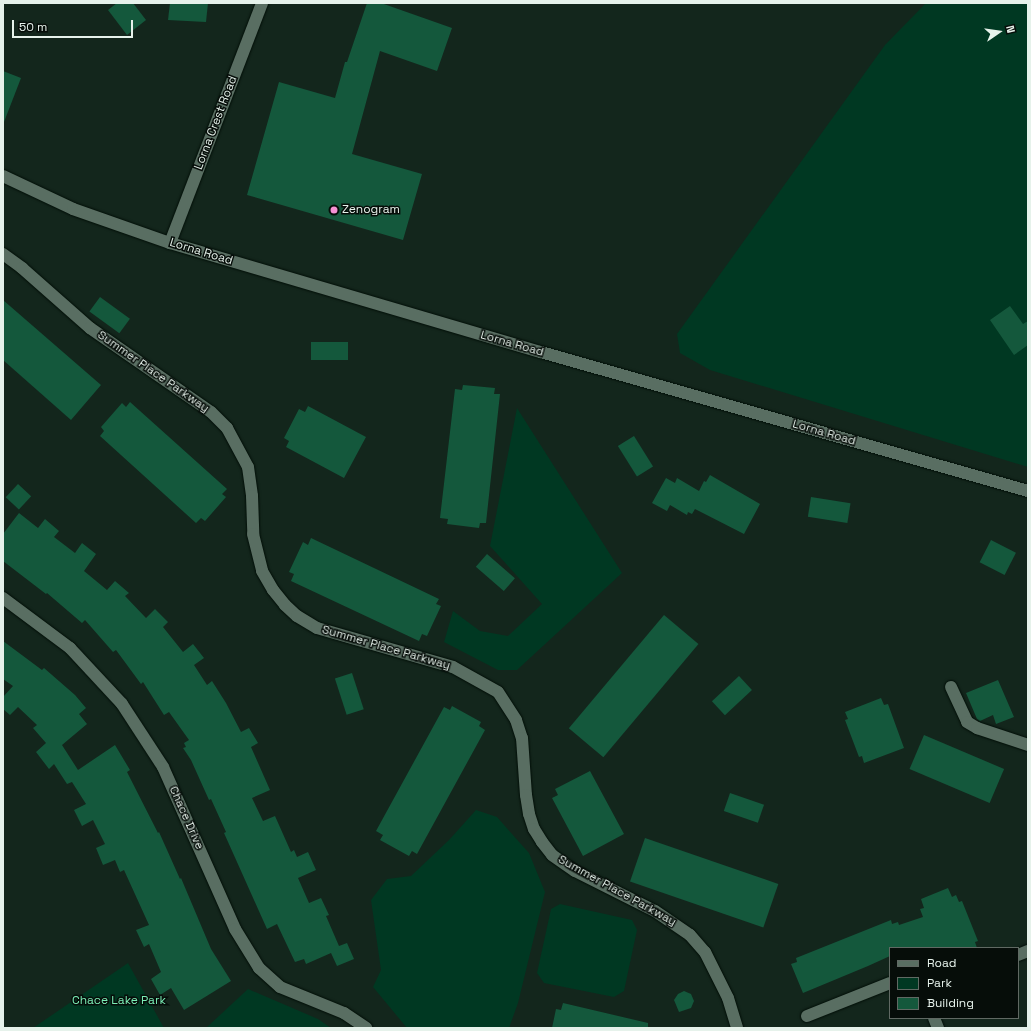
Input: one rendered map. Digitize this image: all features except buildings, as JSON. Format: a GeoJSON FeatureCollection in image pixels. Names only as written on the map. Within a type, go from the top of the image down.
{"type":"FeatureCollection","features":[{"type":"Feature","properties":{"kind":"street","name":"Lorna Crest Road"},"geometry":{"type":"LineString","coordinates":[[170,244],[262,3]]}},
{"type":"Feature","properties":{"kind":"street","name":"Lorna Road"},"geometry":{"type":"LineString","coordinates":[[3,176],[73,209],[170,244],[526,348],[1028,491]]}},
{"type":"Feature","properties":{"kind":"street","name":"Summer Place Parkway"},"geometry":{"type":"LineString","coordinates":[[3,254],[22,268],[90,328],[211,412],[227,428],[248,467],[252,496],[253,534],[262,571],[273,590],[285,605],[297,616],[317,628],[453,667],[498,692],[516,720],[520,732],[527,801],[534,829],[542,842],[552,855],[575,871],[655,911],[690,934],[705,952],[728,998],[737,1028]]}},
{"type":"Feature","properties":{"kind":"street","name":"Chace Drive"},"geometry":{"type":"LineString","coordinates":[[3,598],[70,648],[122,704],[163,767],[235,929],[259,968],[280,987],[344,1013],[366,1028]]}},
{"type":"Feature","properties":{"kind":"street"},"geometry":{"type":"LineString","coordinates":[[952,687],[967,722],[977,728],[1028,745]]}},
{"type":"Feature","properties":{"kind":"street"},"geometry":{"type":"LineString","coordinates":[[1019,954],[1028,950]]}},
{"type":"Feature","properties":{"kind":"street"},"geometry":{"type":"LineString","coordinates":[[807,1016],[889,983]]}},
{"type":"Feature","properties":{"kind":"green space"},"geometry":{"type":"Polygon","coordinates":[[[926,3],[1028,3],[1028,467],[710,370],[680,353],[677,334],[885,45],[926,3]]]}},
{"type":"Feature","properties":{"kind":"green space"},"geometry":{"type":"Polygon","coordinates":[[[517,408],[622,573],[517,670],[498,670],[444,642],[453,611],[480,631],[508,636],[542,604],[490,546],[517,408]]]}},
{"type":"Feature","properties":{"kind":"green space"},"geometry":{"type":"Polygon","coordinates":[[[476,810],[497,817],[529,853],[545,892],[518,1003],[509,1028],[407,1028],[373,987],[381,970],[371,900],[387,879],[411,876],[449,840],[476,810]]]}},
{"type":"Feature","properties":{"kind":"green space"},"geometry":{"type":"Polygon","coordinates":[[[560,904],[632,920],[637,930],[624,991],[614,997],[544,983],[537,973],[551,909],[560,904]]]}},
{"type":"Feature","properties":{"kind":"green space","name":"Chace Lake Park"},"geometry":{"type":"Polygon","coordinates":[[[128,963],[164,1028],[33,1028],[128,963]]]}},
{"type":"Feature","properties":{"kind":"green space"},"geometry":{"type":"Polygon","coordinates":[[[248,989],[318,1019],[331,1028],[206,1028],[248,989]]]}},
{"type":"Feature","properties":{"kind":"place","name":"Zenogram"},"geometry":{"type":"Point","coordinates":[334,210]}}]}
